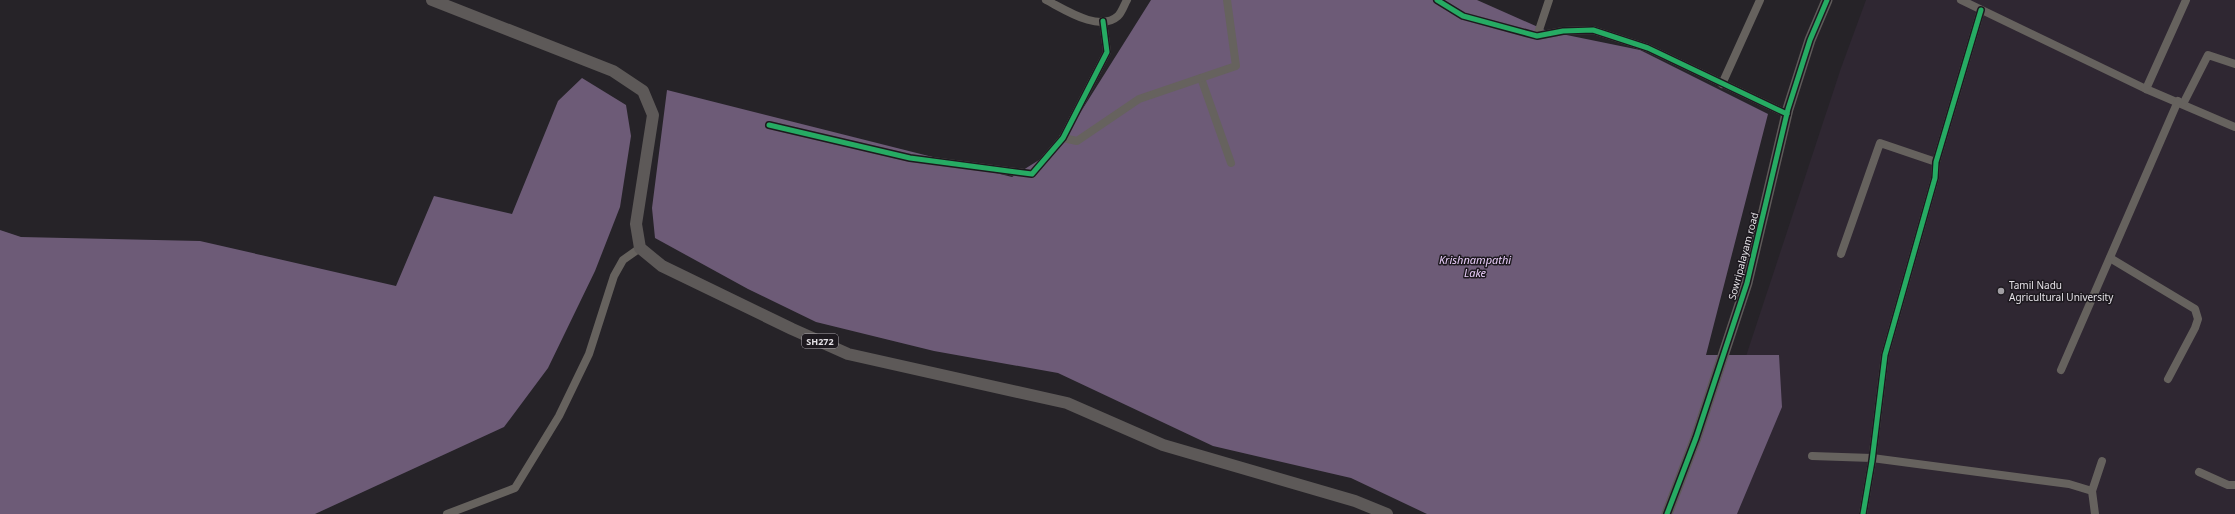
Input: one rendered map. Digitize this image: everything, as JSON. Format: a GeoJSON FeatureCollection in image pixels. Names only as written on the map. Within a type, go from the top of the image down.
{"type":"FeatureCollection","features":[{"type":"Feature","properties":{"kind":"main road"},"geometry":{"type":"LineString","coordinates":[[432,0],[613,71],[643,91],[653,115],[636,224],[640,248]]}},
{"type":"Feature","properties":{"kind":"main road","name":"SH272"},"geometry":{"type":"LineString","coordinates":[[640,248],[662,266],[792,329],[848,354],[1067,403],[1163,445],[1355,501],[1387,514]]}},
{"type":"Feature","properties":{"kind":"street"},"geometry":{"type":"LineString","coordinates":[[1046,0],[1080,18],[1103,21],[1118,16],[1127,0]]}},
{"type":"Feature","properties":{"kind":"street"},"geometry":{"type":"LineString","coordinates":[[1063,138],[1077,141],[1139,99],[1236,66],[1227,0]]}},
{"type":"Feature","properties":{"kind":"street"},"geometry":{"type":"LineString","coordinates":[[1437,0],[1463,16],[1537,36],[1563,31],[1593,30],[1648,48],[1787,114]]}},
{"type":"Feature","properties":{"kind":"street"},"geometry":{"type":"LineString","coordinates":[[1537,36],[1549,0]]}},
{"type":"Feature","properties":{"kind":"street"},"geometry":{"type":"LineString","coordinates":[[1722,84],[1760,0]]}},
{"type":"Feature","properties":{"kind":"street","name":"Sowripalayam road"},"geometry":{"type":"LineString","coordinates":[[1667,514],[1696,438],[1747,283],[1787,114],[1810,40],[1827,0]]}},
{"type":"Feature","properties":{"kind":"street"},"geometry":{"type":"LineString","coordinates":[[1961,0],[2146,89],[2181,102],[2235,127]]}},
{"type":"Feature","properties":{"kind":"street"},"geometry":{"type":"LineString","coordinates":[[2146,89],[2186,0]]}},
{"type":"Feature","properties":{"kind":"street"},"geometry":{"type":"LineString","coordinates":[[1863,514],[1872,458],[1885,355],[1935,178],[1936,162],[1981,10]]}},
{"type":"Feature","properties":{"kind":"street"},"geometry":{"type":"LineString","coordinates":[[769,124],[910,158],[1032,174],[1063,138],[1107,52],[1103,21]]}},
{"type":"Feature","properties":{"kind":"street"},"geometry":{"type":"LineString","coordinates":[[2062,370],[2110,258],[2181,102],[2208,55],[2235,64]]}},
{"type":"Feature","properties":{"kind":"street"},"geometry":{"type":"LineString","coordinates":[[1200,78],[1231,164]]}},
{"type":"Feature","properties":{"kind":"street"},"geometry":{"type":"LineString","coordinates":[[1841,254],[1880,143],[1936,162]]}},
{"type":"Feature","properties":{"kind":"street"},"geometry":{"type":"LineString","coordinates":[[447,514],[515,488],[559,416],[589,354],[614,276],[623,260],[640,248]]}},
{"type":"Feature","properties":{"kind":"street"},"geometry":{"type":"LineString","coordinates":[[2110,258],[2195,309],[2198,319],[2195,328],[2168,379]]}},
{"type":"Feature","properties":{"kind":"street"},"geometry":{"type":"LineString","coordinates":[[1812,456],[1872,458],[2062,483],[2092,491]]}},
{"type":"Feature","properties":{"kind":"street"},"geometry":{"type":"LineString","coordinates":[[2094,514],[2092,491],[2102,460]]}},
{"type":"Feature","properties":{"kind":"street"},"geometry":{"type":"LineString","coordinates":[[2199,472],[2228,485],[2235,485]]}},
{"type":"Feature","properties":{"kind":"shaded area","name":"Tamil Nadu Agricultural University"},"geometry":{"type":"Polygon","coordinates":[[[1866,0],[2235,0],[2235,514],[1694,514],[1841,68],[1866,0]]]}},
{"type":"Feature","properties":{"kind":"water","name":"Krishnampathi Lake"},"geometry":{"type":"Polygon","coordinates":[[[1151,0],[1477,0],[1547,31],[1640,50],[1768,114],[1706,355],[1779,355],[1782,407],[1737,514],[1427,514],[1351,478],[1213,446],[1058,373],[934,351],[816,322],[748,289],[655,238],[652,208],[667,90],[1012,177],[1058,148],[1151,0]]]}},
{"type":"Feature","properties":{"kind":"water"},"geometry":{"type":"Polygon","coordinates":[[[582,78],[626,105],[631,136],[620,207],[595,271],[548,368],[504,427],[315,514],[0,514],[0,230],[21,237],[200,241],[396,286],[434,196],[512,214],[558,101],[582,78]]]}},
{"type":"Feature","properties":{"kind":"cycle path"},"geometry":{"type":"LineString","coordinates":[[1437,0],[1463,16],[1537,36],[1563,31],[1593,30],[1648,48],[1787,114]]}},
{"type":"Feature","properties":{"kind":"cycle path"},"geometry":{"type":"LineString","coordinates":[[1667,514],[1696,438],[1747,283],[1788,109],[1810,40],[1827,0]]}},
{"type":"Feature","properties":{"kind":"cycle path"},"geometry":{"type":"LineString","coordinates":[[1863,514],[1872,461],[1885,355],[1935,178],[1936,162],[1981,10]]}},
{"type":"Feature","properties":{"kind":"cycle path"},"geometry":{"type":"LineString","coordinates":[[769,125],[910,158],[1032,174],[1063,138],[1107,52],[1103,21]]}},
{"type":"Feature","properties":{"kind":"place","name":"Tamil Nadu Agricultural University"},"geometry":{"type":"Point","coordinates":[2001,291]}}]}
